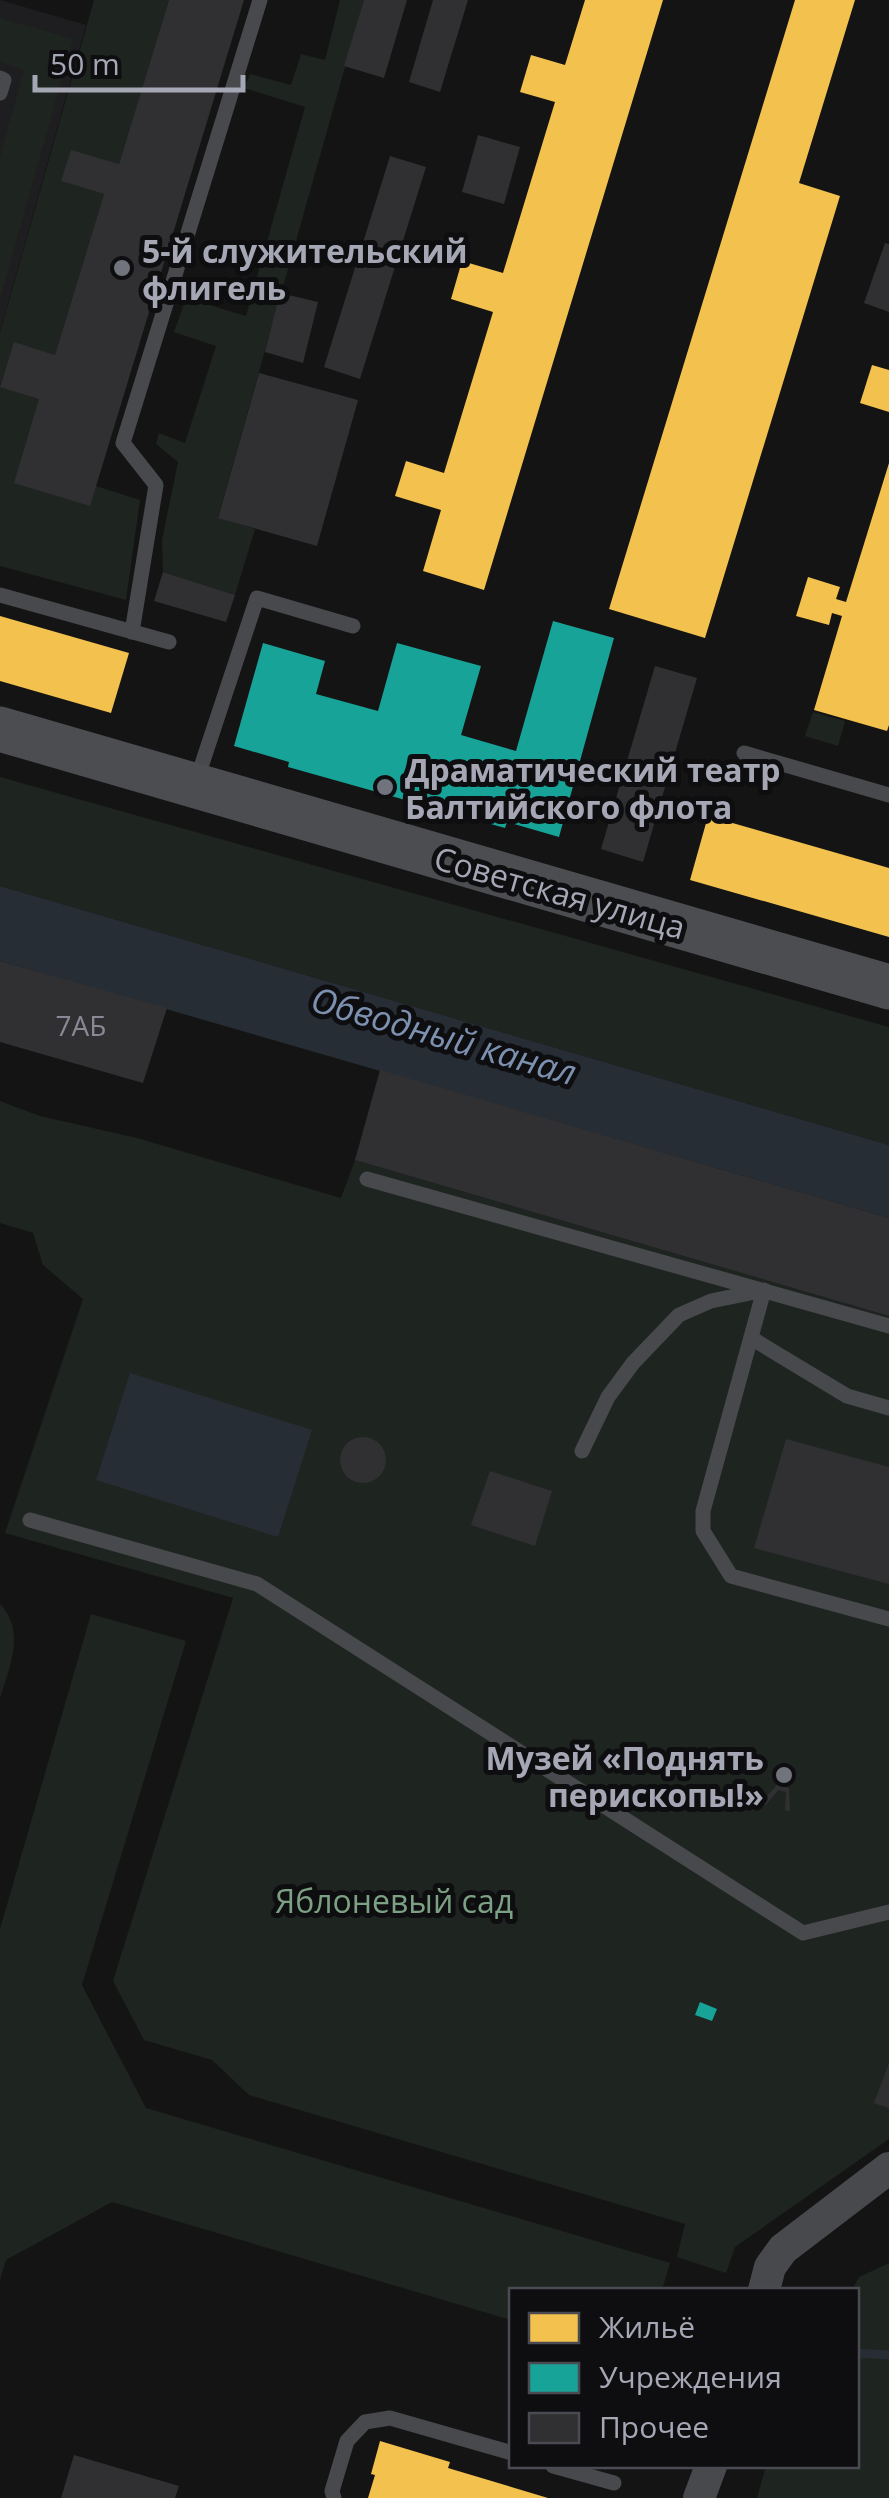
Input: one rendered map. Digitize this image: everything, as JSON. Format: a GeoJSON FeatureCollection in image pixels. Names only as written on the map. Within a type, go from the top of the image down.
{"type":"FeatureCollection","features":[{"type":"Feature","properties":{"kind":"street","name":"Советская улица"},"geometry":{"type":"LineString","coordinates":[[0,729],[889,988]]}},
{"type":"Feature","properties":{"kind":"street"},"geometry":{"type":"LineString","coordinates":[[767,2279],[783,2250],[889,2168]]}},
{"type":"Feature","properties":{"kind":"street"},"geometry":{"type":"LineString","coordinates":[[700,2498],[710,2468]]}},
{"type":"Feature","properties":{"kind":"lane"},"geometry":{"type":"LineString","coordinates":[[132,632],[156,485],[123,443],[260,0]]}},
{"type":"Feature","properties":{"kind":"lane"},"geometry":{"type":"LineString","coordinates":[[0,78],[4,80],[0,93]]}},
{"type":"Feature","properties":{"kind":"lane"},"geometry":{"type":"LineString","coordinates":[[0,596],[169,642]]}},
{"type":"Feature","properties":{"kind":"lane"},"geometry":{"type":"LineString","coordinates":[[195,786],[257,598],[354,626]]}},
{"type":"Feature","properties":{"kind":"lane"},"geometry":{"type":"LineString","coordinates":[[744,752],[889,795]]}},
{"type":"Feature","properties":{"kind":"lane"},"geometry":{"type":"LineString","coordinates":[[367,1179],[889,1326]]}},
{"type":"Feature","properties":{"kind":"lane"},"geometry":{"type":"LineString","coordinates":[[764,1290],[703,1511],[704,1531],[730,1576],[889,1619]]}},
{"type":"Feature","properties":{"kind":"lane"},"geometry":{"type":"LineString","coordinates":[[582,1451],[608,1397],[633,1363],[680,1315],[710,1301],[764,1290]]}},
{"type":"Feature","properties":{"kind":"lane"},"geometry":{"type":"LineString","coordinates":[[750,1338],[847,1396],[889,1408]]}},
{"type":"Feature","properties":{"kind":"lane"},"geometry":{"type":"LineString","coordinates":[[30,1520],[257,1584],[803,1933],[889,1912]]}},
{"type":"Feature","properties":{"kind":"lane"},"geometry":{"type":"LineString","coordinates":[[334,2498],[332,2491],[347,2440],[365,2422],[390,2418],[509,2452]]}},
{"type":"Feature","properties":{"kind":"lane"},"geometry":{"type":"LineString","coordinates":[[560,2468],[614,2484]]}},
{"type":"Feature","properties":{"kind":"shaded area"},"geometry":{"type":"Polygon","coordinates":[[[0,0],[86,25],[0,332],[0,0]]]}},
{"type":"Feature","properties":{"kind":"green space"},"geometry":{"type":"Polygon","coordinates":[[[94,0],[169,0],[119,164],[71,151],[62,181],[104,194],[55,355],[14,343],[0,386],[0,333],[94,0]]]}},
{"type":"Feature","properties":{"kind":"green space"},"geometry":{"type":"Polygon","coordinates":[[[340,0],[364,0],[218,517],[255,529],[235,595],[163,572],[162,540],[178,462],[156,444],[159,433],[185,443],[216,346],[174,332],[186,298],[246,316],[305,107],[244,88],[250,74],[291,85],[301,54],[325,60],[340,0]]]}},
{"type":"Feature","properties":{"kind":"green space"},"geometry":{"type":"Polygon","coordinates":[[[0,18],[73,39],[0,299],[0,157],[24,70],[0,62],[0,18]]]}},
{"type":"Feature","properties":{"kind":"green space"},"geometry":{"type":"Polygon","coordinates":[[[0,386],[39,399],[96,486],[140,500],[126,600],[0,566],[0,386]]]}},
{"type":"Feature","properties":{"kind":"green space"},"geometry":{"type":"Polygon","coordinates":[[[813,712],[845,721],[838,746],[805,736],[813,712]]]}},
{"type":"Feature","properties":{"kind":"green space"},"geometry":{"type":"Polygon","coordinates":[[[0,777],[889,1027],[889,1145],[0,886],[0,777]]]}},
{"type":"Feature","properties":{"kind":"green space","name":"Яблоневый сад"},"geometry":{"type":"Polygon","coordinates":[[[0,1101],[40,1116],[137,1138],[341,1198],[355,1160],[889,1316],[889,2139],[735,2247],[726,2273],[677,2257],[685,2224],[249,2095],[212,2060],[144,2040],[113,1981],[233,1598],[5,1533],[83,1299],[43,1265],[33,1233],[0,1223],[0,1101]]]}},
{"type":"Feature","properties":{"kind":"green space"},"geometry":{"type":"Polygon","coordinates":[[[0,1604],[12,1626],[14,1650],[0,1698],[0,1604]]]}},
{"type":"Feature","properties":{"kind":"green space"},"geometry":{"type":"Polygon","coordinates":[[[91,1614],[186,1641],[82,1985],[146,2108],[670,2263],[663,2288],[509,2288],[509,2319],[112,2202],[6,2260],[0,2280],[0,1929],[91,1614]]]}},
{"type":"Feature","properties":{"kind":"green space"},"geometry":{"type":"Polygon","coordinates":[[[889,2263],[889,2498],[757,2498],[765,2468],[859,2468],[859,2288],[853,2288],[859,2277],[889,2263]]]}},
{"type":"Feature","properties":{"kind":"water","name":"Обводный канал"},"geometry":{"type":"Polygon","coordinates":[[[0,886],[889,1145],[889,1218],[0,961],[0,886]]]}},
{"type":"Feature","properties":{"kind":"water"},"geometry":{"type":"Polygon","coordinates":[[[130,1373],[312,1430],[278,1537],[96,1480],[130,1373]]]}},
{"type":"Feature","properties":{"kind":"building: Жильё"},"geometry":{"type":"Polygon","coordinates":[[[585,0],[663,0],[484,590],[423,571],[441,510],[395,496],[406,461],[444,473],[493,312],[451,299],[462,261],[503,273],[555,102],[520,92],[531,55],[565,65],[585,0]]]}},
{"type":"Feature","properties":{"kind":"building: Жильё"},"geometry":{"type":"Polygon","coordinates":[[[795,0],[855,0],[799,183],[840,196],[705,638],[609,609],[795,0]]]}},
{"type":"Feature","properties":{"kind":"building: Жильё"},"geometry":{"type":"Polygon","coordinates":[[[872,365],[889,370],[889,412],[860,403],[872,365]]]}},
{"type":"Feature","properties":{"kind":"building: Жильё"},"geometry":{"type":"Polygon","coordinates":[[[889,463],[887,731],[814,710],[842,616],[832,613],[829,625],[796,616],[808,577],[840,587],[836,599],[846,602],[889,463]]]}},
{"type":"Feature","properties":{"kind":"building: Жильё"},"geometry":{"type":"Polygon","coordinates":[[[0,616],[129,653],[111,713],[0,681],[0,616]]]}},
{"type":"Feature","properties":{"kind":"building: Жильё"},"geometry":{"type":"Polygon","coordinates":[[[708,816],[889,868],[889,937],[690,880],[708,816]]]}},
{"type":"Feature","properties":{"kind":"building: Жильё"},"geometry":{"type":"Polygon","coordinates":[[[380,2441],[450,2462],[448,2468],[548,2498],[368,2498],[380,2441]]]}},
{"type":"Feature","properties":{"kind":"building: Учреждения"},"geometry":{"type":"Polygon","coordinates":[[[553,621],[614,638],[559,837],[507,822],[505,828],[288,767],[289,762],[234,746],[263,643],[325,661],[316,694],[378,711],[397,643],[481,666],[461,735],[516,751],[553,621]]]}},
{"type":"Feature","properties":{"kind":"building: Учреждения"},"geometry":{"type":"Polygon","coordinates":[[[700,2002],[717,2009],[712,2021],[695,2015],[700,2002]]]}},
{"type":"Feature","properties":{"kind":"building: Прочее","name":"5-й служительский флигель"},"geometry":{"type":"Polygon","coordinates":[[[169,0],[244,0],[90,506],[14,483],[39,399],[0,387],[14,342],[55,355],[104,194],[61,181],[71,150],[119,164],[169,0]]]}},
{"type":"Feature","properties":{"kind":"building: Прочее"},"geometry":{"type":"Polygon","coordinates":[[[364,0],[407,0],[384,78],[344,66],[364,0]]]}},
{"type":"Feature","properties":{"kind":"building: Прочее"},"geometry":{"type":"Polygon","coordinates":[[[433,0],[468,0],[440,92],[409,82],[433,0]]]}},
{"type":"Feature","properties":{"kind":"building: Прочее"},"geometry":{"type":"Polygon","coordinates":[[[478,135],[520,147],[504,204],[462,192],[478,135]]]}},
{"type":"Feature","properties":{"kind":"building: Прочее"},"geometry":{"type":"Polygon","coordinates":[[[390,156],[426,167],[360,379],[324,367],[390,156]]]}},
{"type":"Feature","properties":{"kind":"building: Прочее"},"geometry":{"type":"Polygon","coordinates":[[[885,243],[889,244],[889,312],[864,303],[885,243]]]}},
{"type":"Feature","properties":{"kind":"building: Прочее"},"geometry":{"type":"Polygon","coordinates":[[[280,293],[318,302],[303,363],[265,352],[280,293]]]}},
{"type":"Feature","properties":{"kind":"building: Прочее"},"geometry":{"type":"Polygon","coordinates":[[[259,373],[358,400],[317,546],[218,518],[259,373]]]}},
{"type":"Feature","properties":{"kind":"building: Прочее"},"geometry":{"type":"Polygon","coordinates":[[[163,572],[235,595],[226,622],[154,601],[163,572]]]}},
{"type":"Feature","properties":{"kind":"building: Прочее"},"geometry":{"type":"Polygon","coordinates":[[[655,666],[697,678],[643,862],[601,849],[655,666]]]}},
{"type":"Feature","properties":{"kind":"building: Прочее"},"geometry":{"type":"Polygon","coordinates":[[[0,961],[167,1008],[143,1083],[0,1042],[0,961]]]}},
{"type":"Feature","properties":{"kind":"building: Прочее"},"geometry":{"type":"Polygon","coordinates":[[[380,1070],[889,1218],[889,1316],[355,1160],[380,1070]]]}},
{"type":"Feature","properties":{"kind":"building: Прочее"},"geometry":{"type":"Polygon","coordinates":[[[363,1437],[379,1444],[386,1460],[379,1476],[363,1483],[347,1476],[340,1460],[347,1444],[363,1437]]]}},
{"type":"Feature","properties":{"kind":"building: Прочее"},"geometry":{"type":"Polygon","coordinates":[[[786,1439],[889,1467],[889,1584],[754,1548],[786,1439]]]}},
{"type":"Feature","properties":{"kind":"building: Прочее"},"geometry":{"type":"Polygon","coordinates":[[[490,1471],[552,1491],[535,1546],[471,1525],[490,1471]]]}},
{"type":"Feature","properties":{"kind":"building: Прочее"},"geometry":{"type":"Polygon","coordinates":[[[777,1785],[789,1788],[790,1811],[785,1810],[786,1792],[778,1790],[766,1805],[760,1803],[777,1785]]]}},
{"type":"Feature","properties":{"kind":"building: Прочее"},"geometry":{"type":"Polygon","coordinates":[[[889,2063],[889,2108],[874,2103],[889,2063]]]}},
{"type":"Feature","properties":{"kind":"building: Прочее"},"geometry":{"type":"Polygon","coordinates":[[[74,2455],[179,2486],[175,2498],[61,2498],[74,2455]]]}},
{"type":"Feature","properties":{"kind":"waterway"},"geometry":{"type":"LineString","coordinates":[[859,2353],[889,2355]]}},
{"type":"Feature","properties":{"kind":"place","name":"5-й служительский флигель"},"geometry":{"type":"Point","coordinates":[122,268]}},
{"type":"Feature","properties":{"kind":"place","name":"Драматический театр Балтийского флота"},"geometry":{"type":"Point","coordinates":[385,787]}},
{"type":"Feature","properties":{"kind":"place","name":"Музей «Поднять перископы!»"},"geometry":{"type":"Point","coordinates":[784,1775]}}]}
